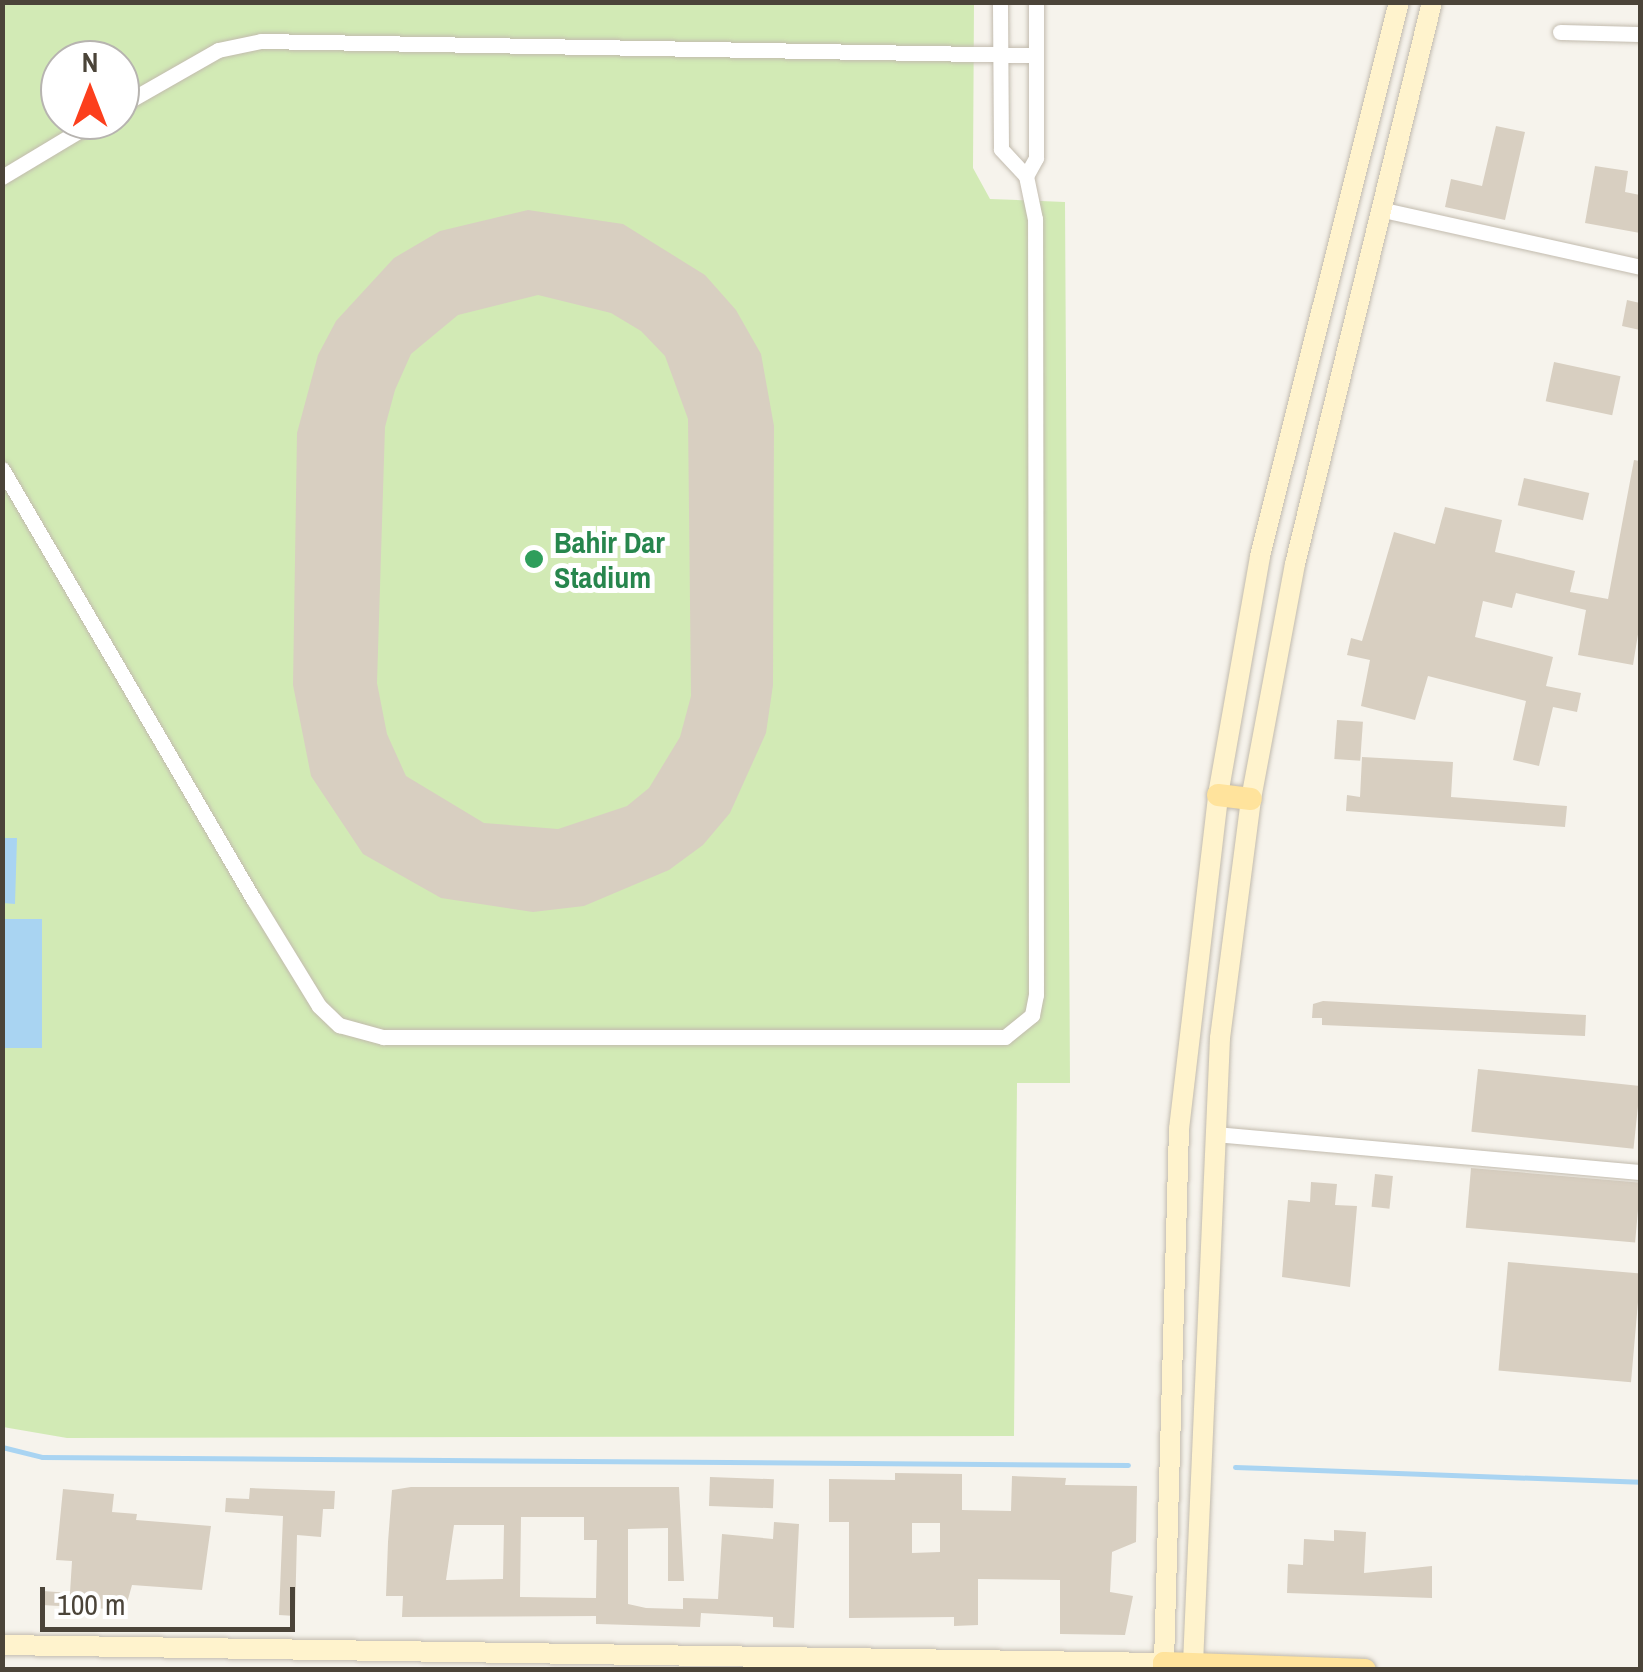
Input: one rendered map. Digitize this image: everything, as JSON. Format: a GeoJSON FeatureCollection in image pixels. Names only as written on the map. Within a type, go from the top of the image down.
{"type":"FeatureCollection","features":[{"type":"Feature","properties":{"kind":"main road"},"geometry":{"type":"LineString","coordinates":[[1218,795],[1251,799]]}},
{"type":"Feature","properties":{"kind":"main road"},"geometry":{"type":"LineString","coordinates":[[1164,1666],[1365,1670]]}},
{"type":"Feature","properties":{"kind":"street"},"geometry":{"type":"LineString","coordinates":[[2,469],[254,900],[319,1006],[339,1025],[383,1037],[1005,1037],[1032,1015],[1036,995],[1035,219],[1026,176],[1001,149],[1000,2]]}},
{"type":"Feature","properties":{"kind":"street"},"geometry":{"type":"LineString","coordinates":[[1026,176],[1036,158],[1036,2]]}},
{"type":"Feature","properties":{"kind":"street"},"geometry":{"type":"LineString","coordinates":[[2,1645],[1164,1666],[1178,1129],[1218,795],[1260,556],[1399,2]]}},
{"type":"Feature","properties":{"kind":"street"},"geometry":{"type":"LineString","coordinates":[[1192,1667],[1214,1134],[1251,799],[1294,564],[1432,2]]}},
{"type":"Feature","properties":{"kind":"street"},"geometry":{"type":"LineString","coordinates":[[1560,32],[1640,34]]}},
{"type":"Feature","properties":{"kind":"street"},"geometry":{"type":"LineString","coordinates":[[140,95],[218,50],[261,41],[1035,55]]}},
{"type":"Feature","properties":{"kind":"street"},"geometry":{"type":"LineString","coordinates":[[2,177],[64,140]]}},
{"type":"Feature","properties":{"kind":"street"},"geometry":{"type":"LineString","coordinates":[[1379,209],[1640,267]]}},
{"type":"Feature","properties":{"kind":"street"},"geometry":{"type":"LineString","coordinates":[[1214,1134],[1640,1172]]}},
{"type":"Feature","properties":{"kind":"green space"},"geometry":{"type":"Polygon","coordinates":[[[2,3],[974,3],[973,168],[990,199],[1065,202],[1070,1083],[1017,1083],[1014,1436],[67,1438],[3,1427],[2,3]]]}},
{"type":"Feature","properties":{"kind":"water"},"geometry":{"type":"Polygon","coordinates":[[[3,838],[17,838],[15,904],[3,903],[3,838]]]}},
{"type":"Feature","properties":{"kind":"water"},"geometry":{"type":"Polygon","coordinates":[[[3,919],[42,919],[42,1048],[3,1048],[3,919]]]}},
{"type":"Feature","properties":{"kind":"building"},"geometry":{"type":"Polygon","coordinates":[[[1496,126],[1525,132],[1505,220],[1445,207],[1451,179],[1482,186],[1496,126]]]}},
{"type":"Feature","properties":{"kind":"building"},"geometry":{"type":"Polygon","coordinates":[[[1595,166],[1628,171],[1625,192],[1640,195],[1640,233],[1585,223],[1595,166]]]}},
{"type":"Feature","properties":{"kind":"building"},"geometry":{"type":"Polygon","coordinates":[[[528,210],[623,224],[705,275],[736,310],[761,354],[774,426],[773,685],[766,733],[730,813],[703,845],[669,870],[584,906],[533,912],[441,898],[363,854],[311,776],[293,685],[297,433],[318,355],[336,321],[394,258],[440,231],[528,210]],[[538,295],[458,315],[411,354],[385,427],[377,683],[387,734],[406,776],[484,823],[558,829],[627,806],[649,788],[680,737],[691,696],[688,419],[665,356],[641,331],[611,313],[538,295]]]}},
{"type":"Feature","properties":{"kind":"building"},"geometry":{"type":"Polygon","coordinates":[[[1627,300],[1640,303],[1640,330],[1622,326],[1627,300]]]}},
{"type":"Feature","properties":{"kind":"building"},"geometry":{"type":"Polygon","coordinates":[[[1554,362],[1621,376],[1612,415],[1546,401],[1554,362]]]}},
{"type":"Feature","properties":{"kind":"building"},"geometry":{"type":"Polygon","coordinates":[[[1634,460],[1640,461],[1640,622],[1633,665],[1578,655],[1586,610],[1516,593],[1512,608],[1483,601],[1475,637],[1553,657],[1546,686],[1581,693],[1577,712],[1553,707],[1539,766],[1513,760],[1526,701],[1428,676],[1415,720],[1361,706],[1370,660],[1347,655],[1351,638],[1362,641],[1394,532],[1435,544],[1445,507],[1502,520],[1495,552],[1575,571],[1570,592],[1608,599],[1634,460]]]}},
{"type":"Feature","properties":{"kind":"building"},"geometry":{"type":"Polygon","coordinates":[[[1524,478],[1589,493],[1583,520],[1518,505],[1524,478]]]}},
{"type":"Feature","properties":{"kind":"building"},"geometry":{"type":"Polygon","coordinates":[[[1337,720],[1363,722],[1360,761],[1334,759],[1337,720]]]}},
{"type":"Feature","properties":{"kind":"building"},"geometry":{"type":"Polygon","coordinates":[[[1362,757],[1453,762],[1451,797],[1567,806],[1565,827],[1346,811],[1347,795],[1360,797],[1362,757]]]}},
{"type":"Feature","properties":{"kind":"building"},"geometry":{"type":"Polygon","coordinates":[[[1323,1001],[1586,1015],[1585,1036],[1322,1025],[1322,1018],[1312,1018],[1313,1004],[1323,1001]]]}},
{"type":"Feature","properties":{"kind":"building"},"geometry":{"type":"Polygon","coordinates":[[[1478,1069],[1640,1086],[1634,1149],[1471,1132],[1478,1069]]]}},
{"type":"Feature","properties":{"kind":"building"},"geometry":{"type":"Polygon","coordinates":[[[1471,1168],[1640,1183],[1635,1243],[1466,1228],[1471,1168]]]}},
{"type":"Feature","properties":{"kind":"building"},"geometry":{"type":"Polygon","coordinates":[[[1375,1174],[1393,1176],[1389,1209],[1372,1207],[1375,1174]]]}},
{"type":"Feature","properties":{"kind":"building"},"geometry":{"type":"Polygon","coordinates":[[[1311,1182],[1337,1184],[1335,1205],[1357,1206],[1350,1287],[1282,1277],[1288,1200],[1310,1202],[1311,1182]]]}},
{"type":"Feature","properties":{"kind":"building"},"geometry":{"type":"Polygon","coordinates":[[[1508,1262],[1640,1274],[1631,1382],[1499,1371],[1508,1262]]]}},
{"type":"Feature","properties":{"kind":"building"},"geometry":{"type":"Polygon","coordinates":[[[895,1473],[962,1474],[962,1510],[1011,1511],[1012,1476],[1066,1478],[1065,1485],[1137,1486],[1136,1542],[1112,1552],[1110,1592],[1133,1596],[1125,1635],[1060,1634],[1060,1580],[978,1579],[978,1625],[954,1626],[954,1617],[849,1618],[849,1522],[829,1522],[829,1479],[895,1480],[895,1473]],[[912,1523],[912,1553],[940,1552],[940,1523],[912,1523]]]}},
{"type":"Feature","properties":{"kind":"building"},"geometry":{"type":"Polygon","coordinates":[[[710,1477],[774,1479],[773,1508],[709,1506],[710,1477]]]}},
{"type":"Feature","properties":{"kind":"building"},"geometry":{"type":"Polygon","coordinates":[[[679,1487],[684,1581],[668,1581],[668,1528],[628,1529],[628,1604],[646,1608],[683,1609],[683,1598],[718,1599],[722,1534],[773,1539],[774,1522],[799,1524],[794,1628],[773,1627],[773,1617],[701,1613],[700,1627],[596,1624],[596,1616],[402,1617],[403,1596],[386,1596],[392,1490],[679,1487]],[[521,1517],[520,1597],[596,1598],[597,1540],[584,1540],[584,1517],[521,1517]],[[454,1525],[446,1580],[503,1579],[504,1525],[454,1525]]]}},
{"type":"Feature","properties":{"kind":"building"},"geometry":{"type":"Polygon","coordinates":[[[250,1488],[335,1491],[334,1509],[323,1509],[321,1537],[297,1535],[295,1616],[279,1615],[283,1516],[225,1512],[226,1498],[249,1499],[250,1488]]]}},
{"type":"Feature","properties":{"kind":"building"},"geometry":{"type":"Polygon","coordinates":[[[63,1489],[114,1494],[112,1512],[137,1514],[136,1520],[211,1526],[202,1590],[132,1585],[125,1610],[42,1605],[43,1591],[70,1593],[72,1561],[56,1560],[63,1489]]]}},
{"type":"Feature","properties":{"kind":"building"},"geometry":{"type":"Polygon","coordinates":[[[1334,1530],[1366,1532],[1364,1573],[1432,1566],[1432,1598],[1287,1593],[1288,1564],[1303,1565],[1304,1539],[1334,1541],[1334,1530]]]}},
{"type":"Feature","properties":{"kind":"waterway"},"geometry":{"type":"LineString","coordinates":[[2,1447],[42,1457],[1128,1465]]}},
{"type":"Feature","properties":{"kind":"waterway"},"geometry":{"type":"LineString","coordinates":[[1235,1467],[1640,1482]]}},
{"type":"Feature","properties":{"kind":"place","name":"Bahir Dar Stadium"},"geometry":{"type":"Point","coordinates":[534,559]}}]}
